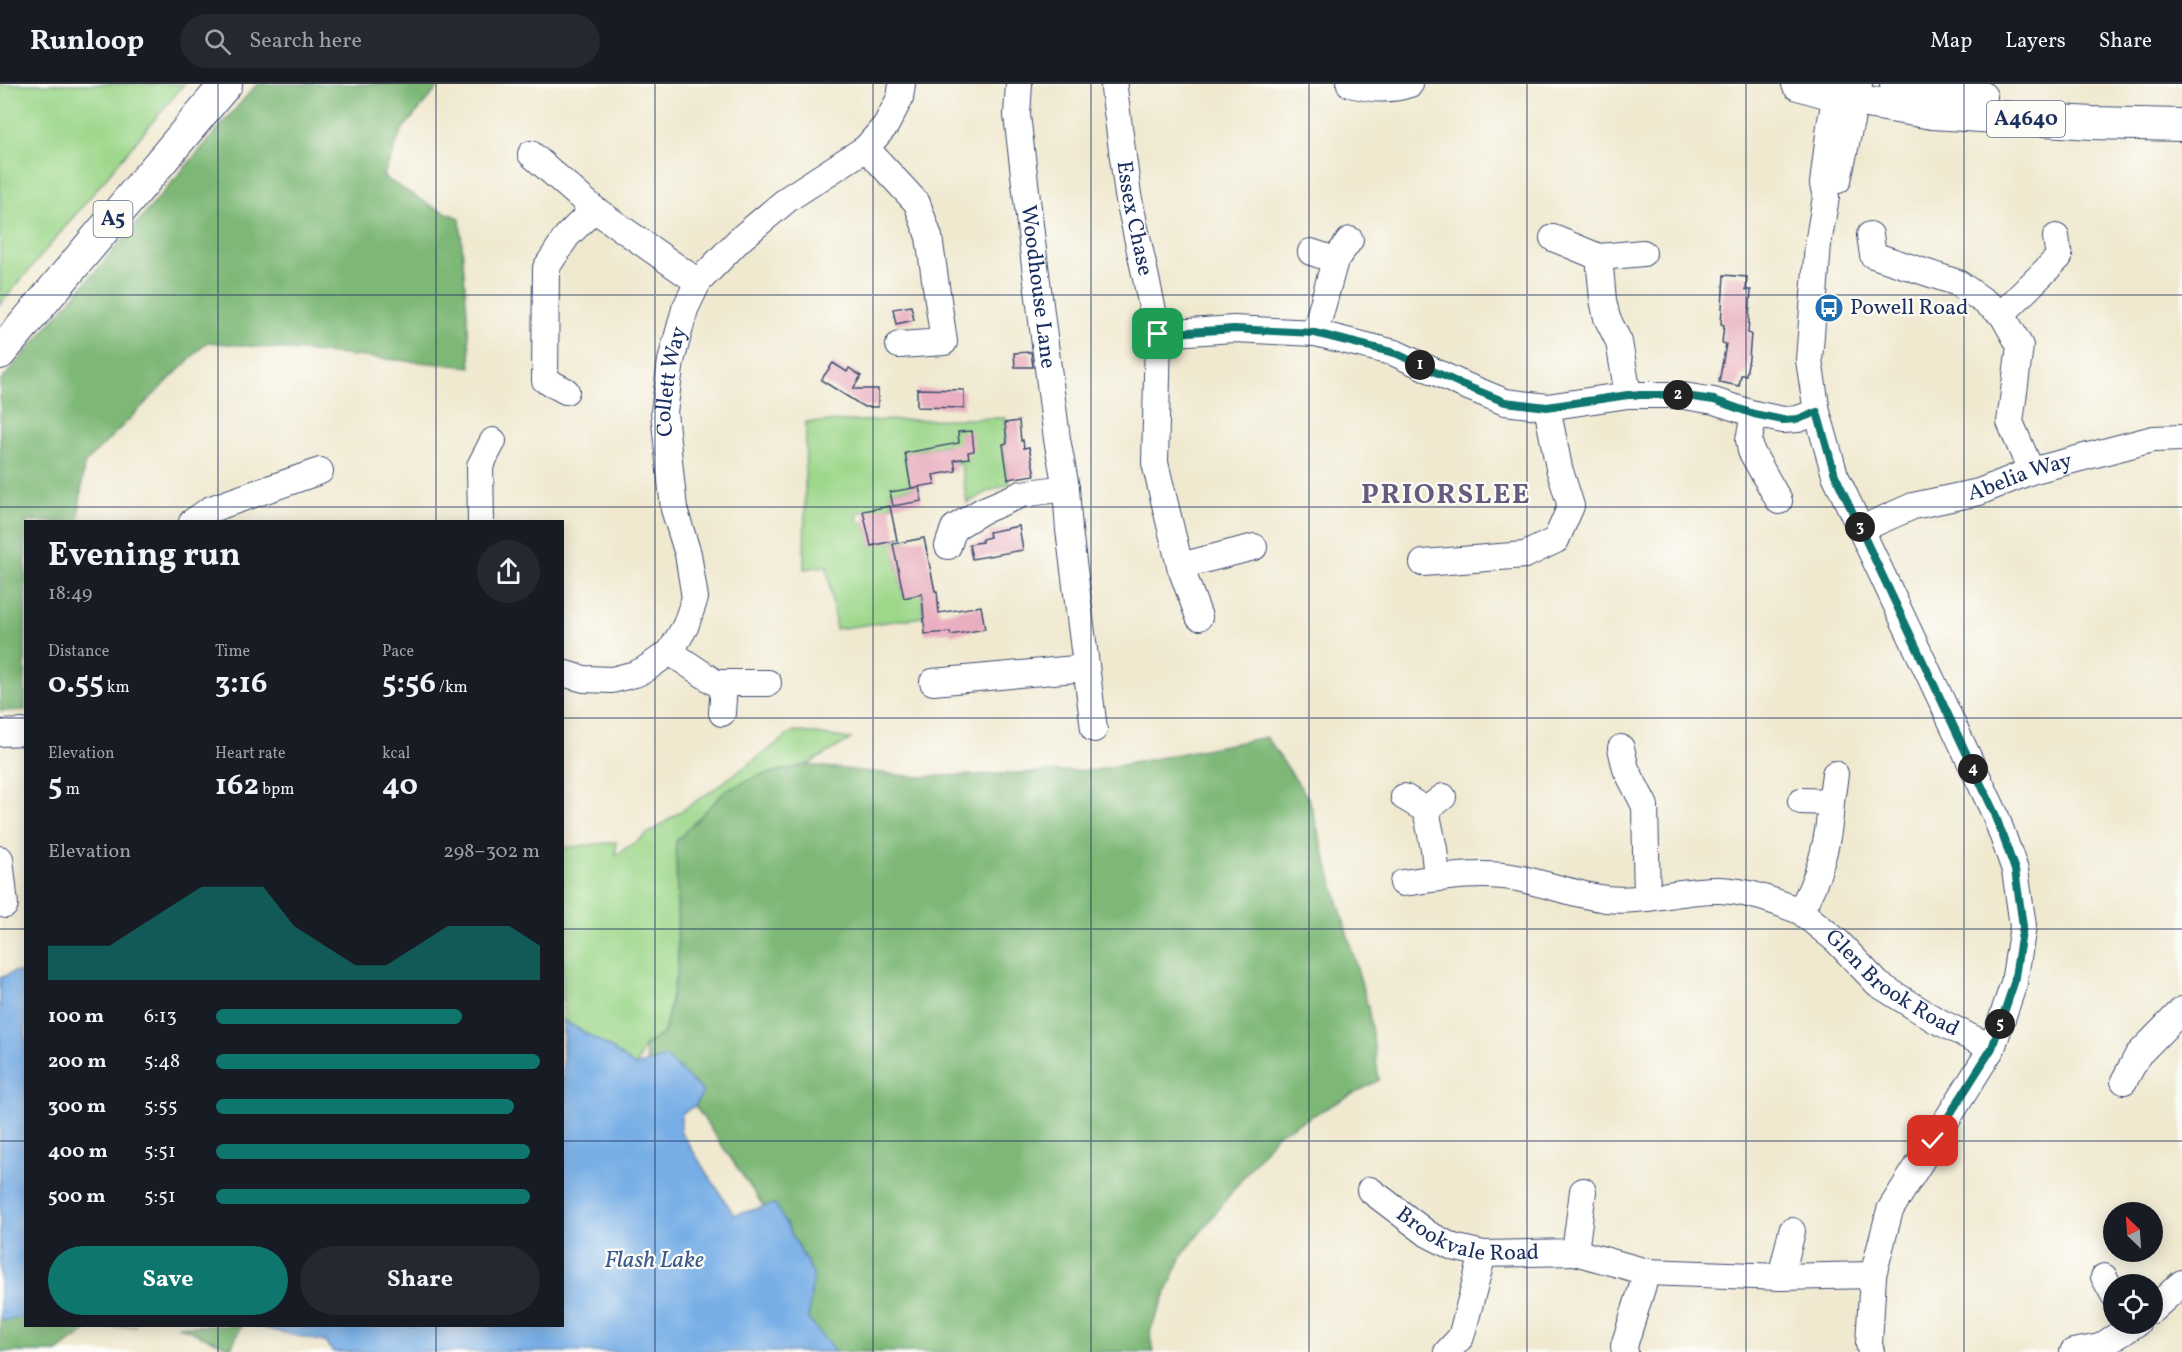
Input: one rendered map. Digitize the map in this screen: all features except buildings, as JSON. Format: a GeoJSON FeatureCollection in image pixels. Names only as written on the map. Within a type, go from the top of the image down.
{"type":"FeatureCollection","features":[{"type":"Feature","properties":{"kind":"main road","name":"A5"},"geometry":{"type":"LineString","coordinates":[[0,353],[226,84]]}},
{"type":"Feature","properties":{"kind":"main road","name":"A4640"},"geometry":{"type":"LineString","coordinates":[[1798,84],[1847,91],[1932,113],[2092,123],[2182,125]]}},
{"type":"Feature","properties":{"kind":"main road","name":"A4640"},"geometry":{"type":"LineString","coordinates":[[1896,84],[2037,103],[2182,107]]}},
{"type":"Feature","properties":{"kind":"street","name":"Collett Way"},"geometry":{"type":"LineString","coordinates":[[564,674],[585,679],[612,680],[644,670],[670,652],[685,627],[695,598],[688,554],[674,509],[664,412],[671,361],[680,324],[698,282],[739,240],[789,198],[866,148],[886,125],[900,98],[902,84]]}},
{"type":"Feature","properties":{"kind":"street","name":"Woodhouse Lane"},"geometry":{"type":"LineString","coordinates":[[1019,84],[1017,115],[1056,428],[1066,488],[1069,530],[1094,729]]}},
{"type":"Feature","properties":{"kind":"street","name":"Essex Chase"},"geometry":{"type":"LineString","coordinates":[[1115,84],[1128,195],[1158,334],[1155,463],[1180,566],[1200,617]]}},
{"type":"Feature","properties":{"kind":"street"},"geometry":{"type":"LineString","coordinates":[[1350,84],[1368,88],[1393,89],[1410,84]]}},
{"type":"Feature","properties":{"kind":"street"},"geometry":{"type":"LineString","coordinates":[[1847,91],[1836,186],[1826,197],[1818,244],[1809,360],[1817,412],[1835,475],[1995,814],[2015,870],[2023,926],[2014,983],[1992,1048],[1890,1210],[1873,1275],[1869,1344],[1871,1352]]}},
{"type":"Feature","properties":{"kind":"street"},"geometry":{"type":"LineString","coordinates":[[866,148],[917,203],[929,237],[944,351],[898,345]]}},
{"type":"Feature","properties":{"kind":"street"},"geometry":{"type":"LineString","coordinates":[[531,154],[594,209],[698,282]]}},
{"type":"Feature","properties":{"kind":"street"},"geometry":{"type":"LineString","coordinates":[[566,391],[545,380],[546,268],[567,236],[594,209]]}},
{"type":"Feature","properties":{"kind":"street"},"geometry":{"type":"LineString","coordinates":[[2002,314],[2059,257],[2056,237]]}},
{"type":"Feature","properties":{"kind":"street"},"geometry":{"type":"LineString","coordinates":[[1553,238],[1599,257],[1643,253]]}},
{"type":"Feature","properties":{"kind":"street"},"geometry":{"type":"LineString","coordinates":[[1315,333],[1332,251]]}},
{"type":"Feature","properties":{"kind":"street"},"geometry":{"type":"LineString","coordinates":[[1868,252],[1958,283],[2002,314],[2020,346],[2010,422],[2031,471]]}},
{"type":"Feature","properties":{"kind":"street"},"geometry":{"type":"LineString","coordinates":[[1599,257],[1603,300],[1607,318],[1619,342],[1628,395]]}},
{"type":"Feature","properties":{"kind":"street"},"geometry":{"type":"LineString","coordinates":[[1158,334],[1234,329],[1315,333],[1395,353],[1505,402],[1547,407],[1628,395],[1678,395],[1714,400],[1754,414],[1783,420],[1798,419],[1817,412]]}},
{"type":"Feature","properties":{"kind":"street"},"geometry":{"type":"LineString","coordinates":[[1423,563],[1524,555],[1556,540],[1571,506],[1558,468],[1547,407]]}},
{"type":"Feature","properties":{"kind":"street"},"geometry":{"type":"LineString","coordinates":[[1754,414],[1749,440],[1751,451],[1779,501]]}},
{"type":"Feature","properties":{"kind":"street","name":"Abelia Way"},"geometry":{"type":"LineString","coordinates":[[1861,529],[1913,506],[1979,492],[2031,471],[2153,439],[2182,438]]}},
{"type":"Feature","properties":{"kind":"street"},"geometry":{"type":"LineString","coordinates":[[481,520],[480,466],[493,441]]}},
{"type":"Feature","properties":{"kind":"street"},"geometry":{"type":"LineString","coordinates":[[195,520],[211,509],[320,471]]}},
{"type":"Feature","properties":{"kind":"street"},"geometry":{"type":"LineString","coordinates":[[947,531],[1022,494],[1066,488]]}},
{"type":"Feature","properties":{"kind":"street"},"geometry":{"type":"LineString","coordinates":[[1180,566],[1254,547]]}},
{"type":"Feature","properties":{"kind":"street"},"geometry":{"type":"LineString","coordinates":[[670,652],[716,683],[768,683]]}},
{"type":"Feature","properties":{"kind":"street"},"geometry":{"type":"LineString","coordinates":[[933,682],[1086,668]]}},
{"type":"Feature","properties":{"kind":"street"},"geometry":{"type":"LineString","coordinates":[[722,713],[724,684]]}},
{"type":"Feature","properties":{"kind":"street"},"geometry":{"type":"LineString","coordinates":[[0,733],[24,732]]}},
{"type":"Feature","properties":{"kind":"street"},"geometry":{"type":"LineString","coordinates":[[1621,748],[1626,769],[1645,806],[1647,898]]}},
{"type":"Feature","properties":{"kind":"street"},"geometry":{"type":"LineString","coordinates":[[1800,911],[1811,891],[1823,858],[1830,827],[1835,774]]}},
{"type":"Feature","properties":{"kind":"street"},"geometry":{"type":"LineString","coordinates":[[1424,801],[1434,849],[1437,878]]}},
{"type":"Feature","properties":{"kind":"street"},"geometry":{"type":"LineString","coordinates":[[1801,801],[1831,802]]}},
{"type":"Feature","properties":{"kind":"street"},"geometry":{"type":"LineString","coordinates":[[0,859],[10,906]]}},
{"type":"Feature","properties":{"kind":"street","name":"Glen Brook Road"},"geometry":{"type":"LineString","coordinates":[[1403,883],[1437,878],[1489,875],[1515,878],[1606,899],[1647,898],[1721,890],[1758,896],[1800,911],[1837,941],[1878,984],[1934,1019],[1992,1048]]}},
{"type":"Feature","properties":{"kind":"street"},"geometry":{"type":"LineString","coordinates":[[2124,1081],[2138,1055],[2182,1010]]}},
{"type":"Feature","properties":{"kind":"street","name":"Brookvale Road"},"geometry":{"type":"LineString","coordinates":[[1370,1190],[1428,1234],[1453,1247],[1483,1254],[1575,1252],[1647,1272],[1781,1277],[1873,1275]]}},
{"type":"Feature","properties":{"kind":"street","name":"Brookvale Road"},"geometry":{"type":"LineString","coordinates":[[1575,1252],[1583,1191]]}},
{"type":"Feature","properties":{"kind":"street"},"geometry":{"type":"LineString","coordinates":[[1781,1277],[1792,1231]]}},
{"type":"Feature","properties":{"kind":"street"},"geometry":{"type":"LineString","coordinates":[[1447,1352],[1461,1337],[1483,1254]]}},
{"type":"Feature","properties":{"kind":"street"},"geometry":{"type":"LineString","coordinates":[[1625,1352],[1624,1346],[1647,1272]]}},
{"type":"Feature","properties":{"kind":"street"},"geometry":{"type":"LineString","coordinates":[[2163,1300],[2182,1283]]}},
{"type":"Feature","properties":{"kind":"street"},"geometry":{"type":"LineString","coordinates":[[2073,1352],[2100,1347],[2119,1334]]}},
{"type":"Feature","properties":{"kind":"green space"},"geometry":{"type":"Polygon","coordinates":[[[0,84],[184,84],[0,305],[0,84]]]}},
{"type":"Feature","properties":{"kind":"green space"},"geometry":{"type":"Polygon","coordinates":[[[257,84],[441,84],[402,130],[383,177],[433,207],[460,218],[471,367],[207,342],[84,464],[78,520],[24,520],[24,710],[0,711],[0,382],[257,84]]]}},
{"type":"Feature","properties":{"kind":"green space"},"geometry":{"type":"Polygon","coordinates":[[[1006,418],[1007,443],[1003,444],[1009,484],[989,491],[967,503],[961,464],[955,465],[952,449],[947,445],[905,453],[907,463],[915,462],[919,487],[890,492],[893,506],[857,513],[859,523],[866,522],[871,545],[897,540],[907,541],[912,563],[896,560],[904,597],[922,593],[923,617],[836,629],[827,566],[804,569],[806,422],[1006,418]]]}},
{"type":"Feature","properties":{"kind":"green space"},"geometry":{"type":"Polygon","coordinates":[[[794,731],[851,739],[807,765],[757,776],[676,841],[678,966],[664,1033],[644,1046],[636,1067],[611,1048],[564,1021],[564,848],[616,842],[616,855],[717,787],[794,731]]]}},
{"type":"Feature","properties":{"kind":"green space"},"geometry":{"type":"Polygon","coordinates":[[[1266,737],[1309,799],[1368,1007],[1379,1080],[1276,1135],[1182,1256],[1150,1331],[1154,1352],[835,1352],[808,1319],[813,1274],[775,1205],[764,1207],[695,1106],[703,1092],[667,1057],[647,1063],[644,1046],[664,1033],[678,966],[676,841],[725,791],[757,776],[807,765],[917,777],[1096,770],[1266,737]]]}},
{"type":"Feature","properties":{"kind":"green space"},"geometry":{"type":"Polygon","coordinates":[[[24,1316],[24,1327],[113,1327],[90,1328],[57,1352],[0,1352],[0,1319],[5,1321],[24,1316]]]}},
{"type":"Feature","properties":{"kind":"green space"},"geometry":{"type":"Polygon","coordinates":[[[180,1327],[241,1327],[231,1348],[180,1327]]]}},
{"type":"Feature","properties":{"kind":"water"},"geometry":{"type":"Polygon","coordinates":[[[13,972],[24,973],[24,1316],[5,1321],[0,1319],[0,978],[13,972]]]}},
{"type":"Feature","properties":{"kind":"water","name":"Flash Lake"},"geometry":{"type":"Polygon","coordinates":[[[564,1021],[611,1048],[635,1066],[666,1057],[703,1092],[695,1106],[682,1113],[680,1131],[734,1215],[775,1204],[813,1274],[808,1319],[835,1352],[333,1352],[325,1342],[258,1327],[564,1327],[564,1021]]]}},
{"type":"Feature","properties":{"kind":"place","name":"Powell Road"},"geometry":{"type":"Point","coordinates":[1829,308]}},
{"type":"Feature","properties":{"kind":"district","name":"PRIORSLEE"},"geometry":{"type":"Point","coordinates":[1446,495]}},
{"type":"Feature","properties":{"kind":"route"},"geometry":{"type":"LineString","coordinates":[[1158,334],[1234,329],[1315,333],[1395,353],[1505,402],[1547,407],[1628,395],[1678,395],[1714,400],[1754,414],[1783,420],[1798,419],[1817,412],[1835,475],[1995,814],[2015,870],[2023,926],[2014,983],[1992,1048],[1933,1141]]}}]}
